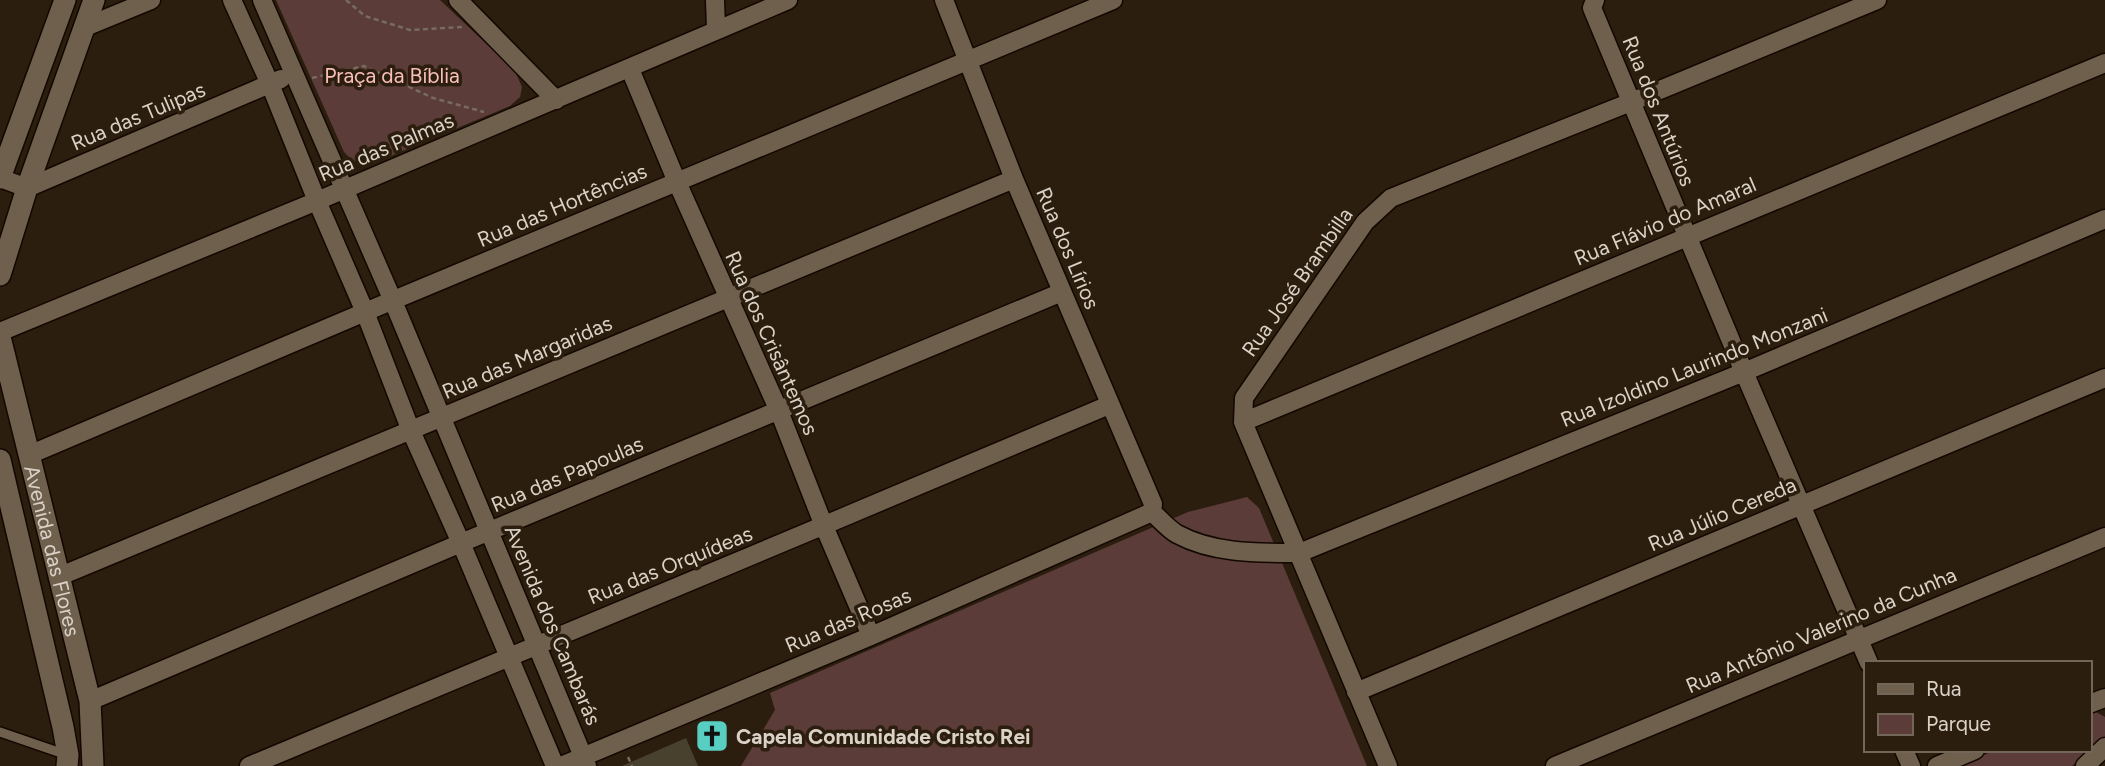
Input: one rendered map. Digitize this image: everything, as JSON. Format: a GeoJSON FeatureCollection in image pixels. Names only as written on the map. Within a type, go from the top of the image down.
{"type":"FeatureCollection","features":[{"type":"Feature","properties":{"kind":"main road"},"geometry":{"type":"LineString","coordinates":[[0,178],[65,0]]}},
{"type":"Feature","properties":{"kind":"main road"},"geometry":{"type":"LineString","coordinates":[[0,275],[27,188],[94,0]]}},
{"type":"Feature","properties":{"kind":"main road","name":"Avenida das Flores"},"geometry":{"type":"LineString","coordinates":[[0,334],[90,701],[93,766]]}},
{"type":"Feature","properties":{"kind":"main road","name":"Avenida das Flores"},"geometry":{"type":"LineString","coordinates":[[0,460],[63,727],[68,761]]}},
{"type":"Feature","properties":{"kind":"street"},"geometry":{"type":"LineString","coordinates":[[83,28],[151,0]]}},
{"type":"Feature","properties":{"kind":"street"},"geometry":{"type":"LineString","coordinates":[[232,0],[365,312],[411,431],[555,766]]}},
{"type":"Feature","properties":{"kind":"street","name":"Avenida dos Cambarás"},"geometry":{"type":"LineString","coordinates":[[262,0],[302,76],[344,188],[585,761]]}},
{"type":"Feature","properties":{"kind":"street"},"geometry":{"type":"LineString","coordinates":[[715,0],[716,29]]}},
{"type":"Feature","properties":{"kind":"street","name":"Rua das Palmas"},"geometry":{"type":"LineString","coordinates":[[0,334],[788,0]]}},
{"type":"Feature","properties":{"kind":"street","name":"Rua dos Lírios"},"geometry":{"type":"LineString","coordinates":[[944,0],[1014,179],[1153,504],[1152,512]]}},
{"type":"Feature","properties":{"kind":"street","name":"Rua das Hortências"},"geometry":{"type":"LineString","coordinates":[[29,456],[365,312],[1113,0]]}},
{"type":"Feature","properties":{"kind":"street","name":"Rua dos Antúrios"},"geometry":{"type":"LineString","coordinates":[[1595,0],[1592,8],[1868,661]]}},
{"type":"Feature","properties":{"kind":"street","name":"Rua José Brambilla"},"geometry":{"type":"LineString","coordinates":[[1243,422],[1244,398],[1365,222],[1391,198],[1877,0]]}},
{"type":"Feature","properties":{"kind":"street"},"geometry":{"type":"LineString","coordinates":[[457,9],[556,100]]}},
{"type":"Feature","properties":{"kind":"street","name":"Rua Flávio do Amaral"},"geometry":{"type":"LineString","coordinates":[[1243,422],[2105,62]]}},
{"type":"Feature","properties":{"kind":"street","name":"Rua dos Crisântemos"},"geometry":{"type":"LineString","coordinates":[[630,69],[779,411],[871,636]]}},
{"type":"Feature","properties":{"kind":"street","name":"Rua das Tulipas"},"geometry":{"type":"LineString","coordinates":[[27,188],[270,84],[302,76]]}},
{"type":"Feature","properties":{"kind":"street"},"geometry":{"type":"LineString","coordinates":[[0,178],[27,188]]}},
{"type":"Feature","properties":{"kind":"street","name":"Rua das Margaridas"},"geometry":{"type":"LineString","coordinates":[[58,577],[1014,179]]}},
{"type":"Feature","properties":{"kind":"street","name":"Rua Izoldino Laurindo Monzani"},"geometry":{"type":"LineString","coordinates":[[1299,553],[1744,372],[2105,219]]}},
{"type":"Feature","properties":{"kind":"street","name":"Rua das Papoulas"},"geometry":{"type":"LineString","coordinates":[[90,701],[1062,292]]}},
{"type":"Feature","properties":{"kind":"street","name":"Rua Júlio Cereda"},"geometry":{"type":"LineString","coordinates":[[1356,692],[2105,378]]}},
{"type":"Feature","properties":{"kind":"street","name":"Rua das Orquídeas"},"geometry":{"type":"LineString","coordinates":[[249,766],[1109,405]]}},
{"type":"Feature","properties":{"kind":"street"},"geometry":{"type":"LineString","coordinates":[[1243,422],[1388,766]]}},
{"type":"Feature","properties":{"kind":"street"},"geometry":{"type":"LineString","coordinates":[[1152,512],[1175,533],[1212,548],[1255,553],[1299,553]]}},
{"type":"Feature","properties":{"kind":"street","name":"Rua das Rosas"},"geometry":{"type":"LineString","coordinates":[[561,766],[585,761],[1152,512]]}},
{"type":"Feature","properties":{"kind":"street","name":"Rua Antônio Valerino da Cunha"},"geometry":{"type":"LineString","coordinates":[[1555,766],[2105,537]]}},
{"type":"Feature","properties":{"kind":"street"},"geometry":{"type":"LineString","coordinates":[[2085,766],[2105,747]]}},
{"type":"Feature","properties":{"kind":"street"},"geometry":{"type":"LineString","coordinates":[[1937,766],[1970,752]]}},
{"type":"Feature","properties":{"kind":"lane"},"geometry":{"type":"LineString","coordinates":[[0,732],[68,761]]}},
{"type":"Feature","properties":{"kind":"path"},"geometry":{"type":"LineString","coordinates":[[346,0],[365,16],[410,30],[466,26],[457,9]]}},
{"type":"Feature","properties":{"kind":"path"},"geometry":{"type":"LineString","coordinates":[[302,76],[364,66],[433,98],[491,114],[479,119]]}},
{"type":"Feature","properties":{"kind":"green space","name":"Praça da Bíblia"},"geometry":{"type":"Polygon","coordinates":[[[276,0],[440,0],[515,71],[522,87],[520,97],[510,106],[369,165],[358,163],[344,152],[276,0]]]}},
{"type":"Feature","properties":{"kind":"green space"},"geometry":{"type":"Polygon","coordinates":[[[1247,497],[1259,508],[1367,766],[741,766],[775,710],[770,693],[1188,512],[1247,497]]]}},
{"type":"Feature","properties":{"kind":"green space"},"geometry":{"type":"Polygon","coordinates":[[[2096,712],[2105,717],[2105,737],[2091,749],[2091,713],[2096,712]]]}},
{"type":"Feature","properties":{"kind":"green space"},"geometry":{"type":"Polygon","coordinates":[[[1991,752],[2088,752],[2072,766],[1958,766],[1991,752]]]}},
{"type":"Feature","properties":{"kind":"building"},"geometry":{"type":"Polygon","coordinates":[[[686,738],[698,766],[622,766],[686,738]]]}},
{"type":"Feature","properties":{"kind":"place","name":"Capela Comunidade Cristo Rei"},"geometry":{"type":"Point","coordinates":[712,736]}}]}
